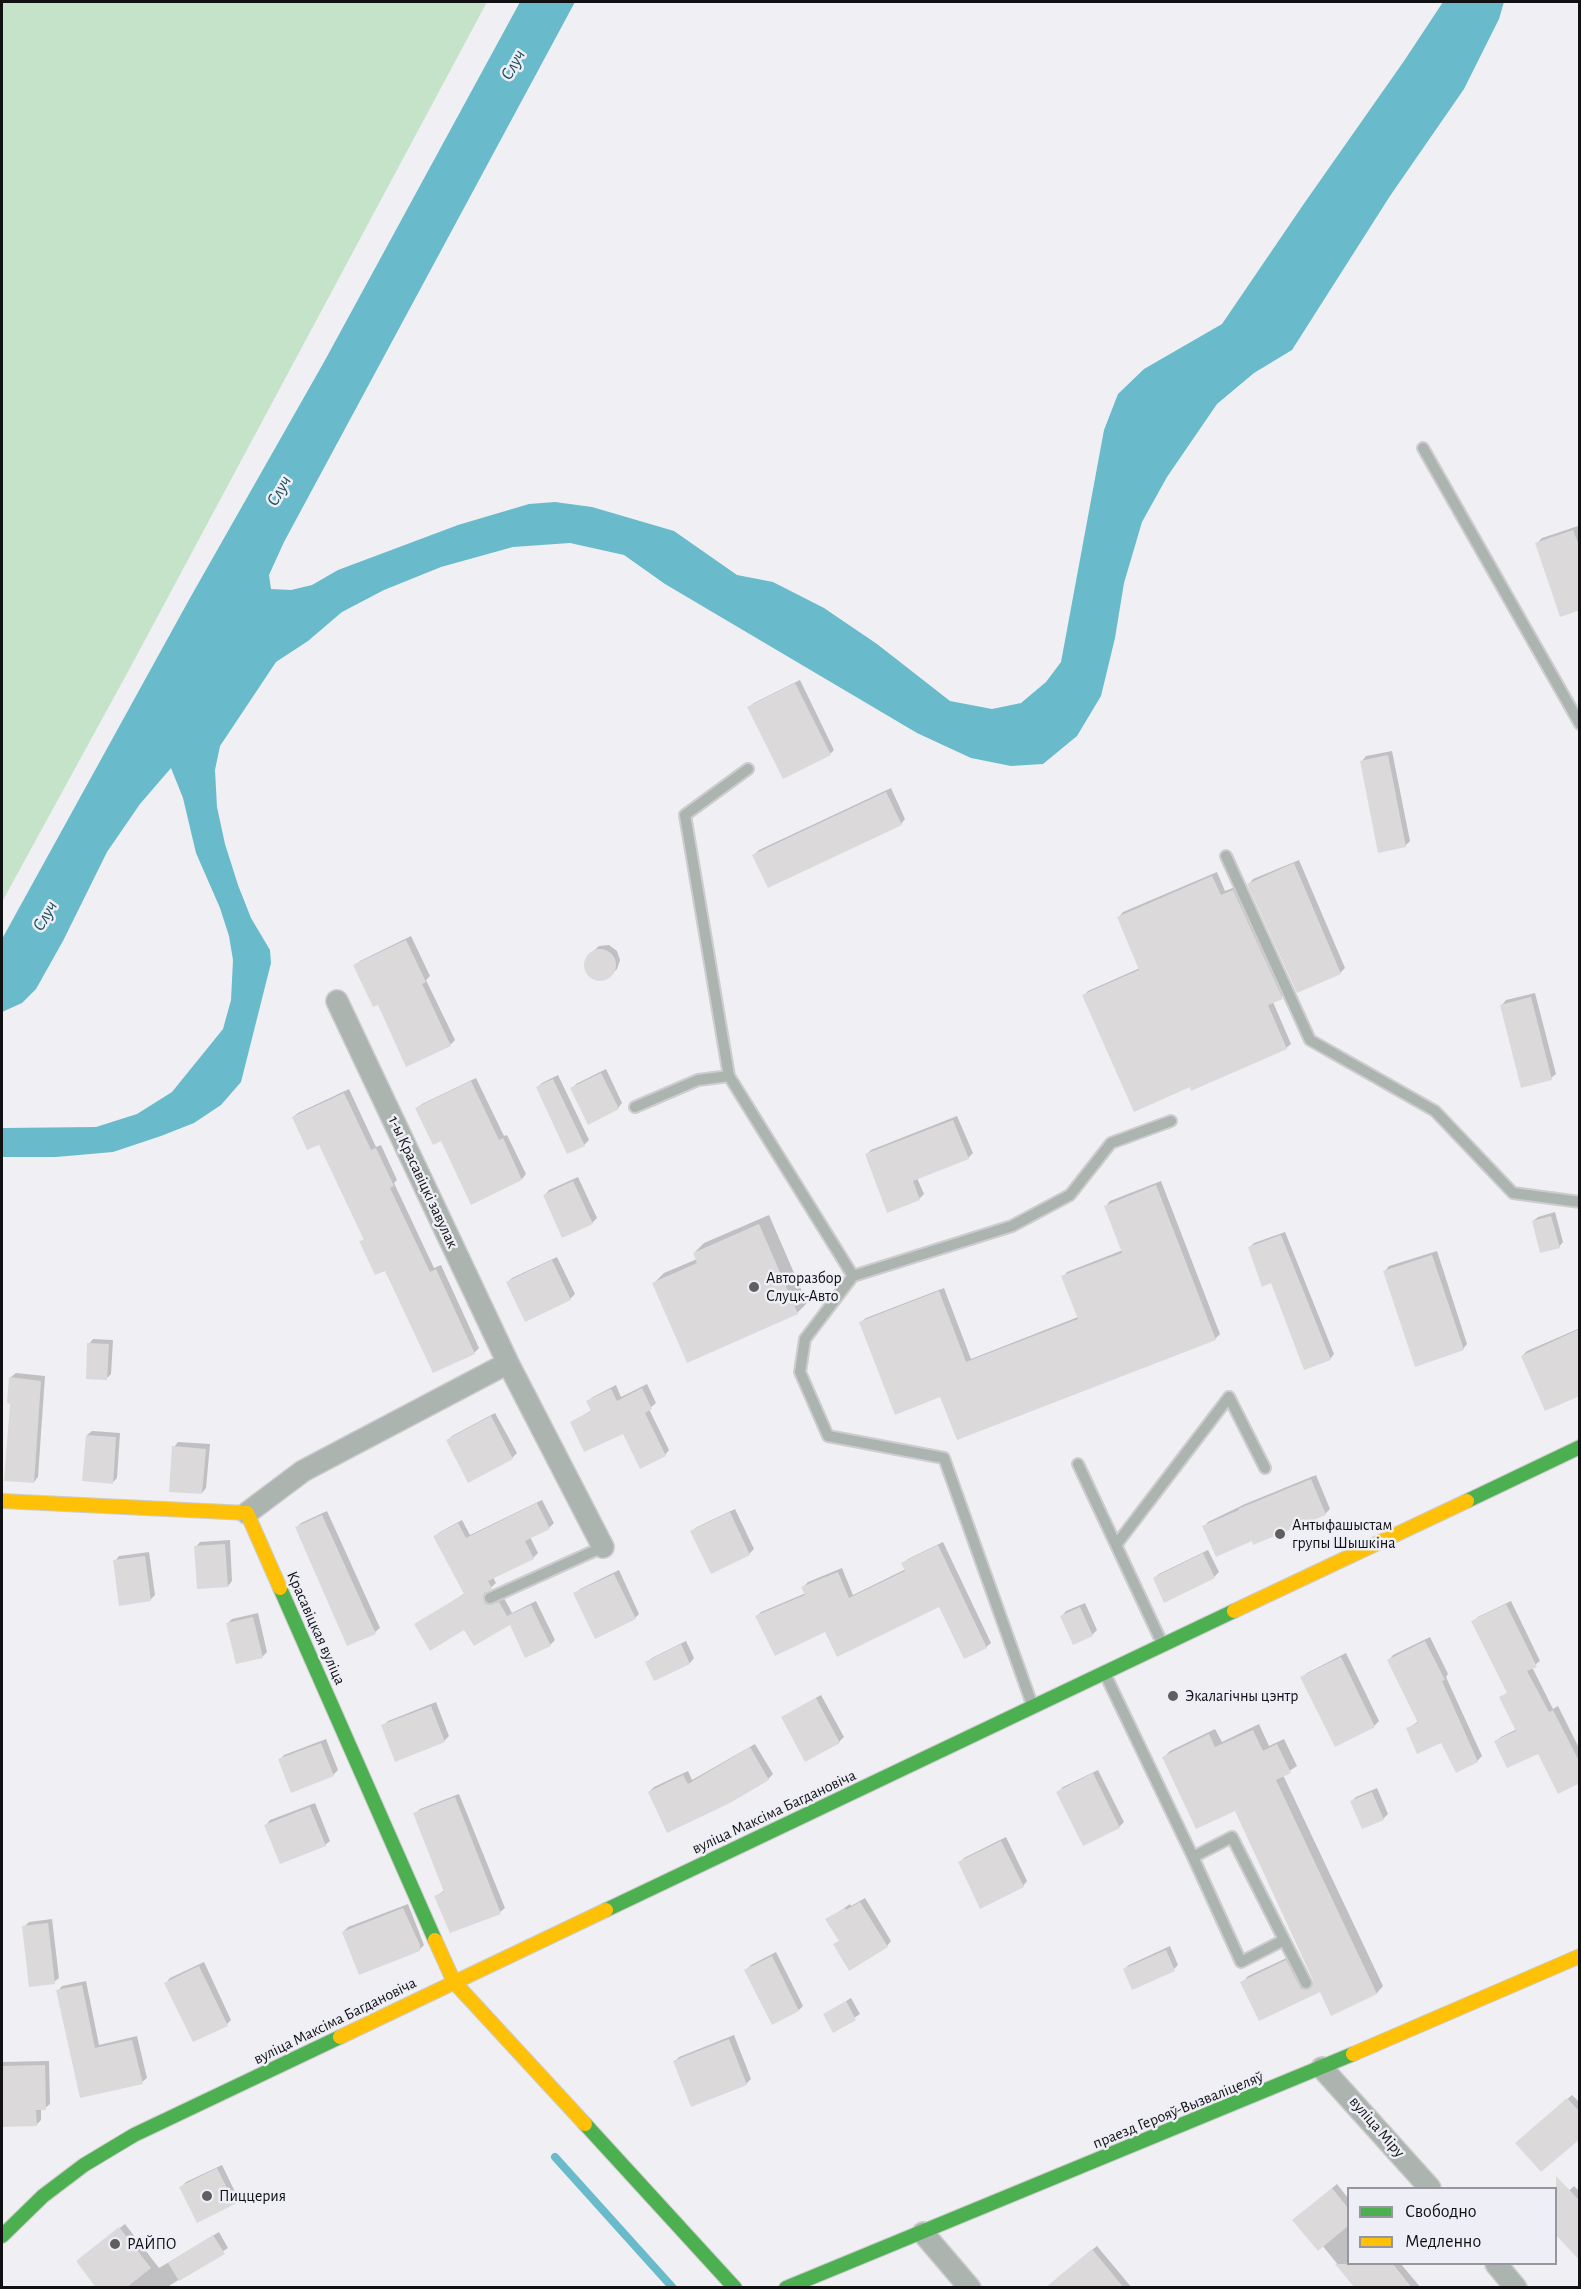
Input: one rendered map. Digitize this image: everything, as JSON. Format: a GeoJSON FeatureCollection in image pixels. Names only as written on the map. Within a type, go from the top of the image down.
{"type":"FeatureCollection","features":[{"type":"Feature","properties":{"kind":"street","name":"1-ы Красавіцкі завулак"},"geometry":{"type":"LineString","coordinates":[[337,1001],[508,1363],[603,1547]]}},
{"type":"Feature","properties":{"kind":"street"},"geometry":{"type":"LineString","coordinates":[[2,1501],[247,1513],[303,1471],[508,1363]]}},
{"type":"Feature","properties":{"kind":"street","name":"вуліца Максіма Багдановіча"},"geometry":{"type":"LineString","coordinates":[[2,2236],[43,2196],[84,2165],[135,2135],[1580,1447]]}},
{"type":"Feature","properties":{"kind":"street","name":"Красавіцкая вуліца"},"geometry":{"type":"LineString","coordinates":[[247,1513],[454,1982],[735,2288]]}},
{"type":"Feature","properties":{"kind":"street","name":"праезд Герояў-Вызваліцеляў"},"geometry":{"type":"LineString","coordinates":[[786,2288],[1322,2068],[1580,1956]]}},
{"type":"Feature","properties":{"kind":"street","name":"вуліца Міру"},"geometry":{"type":"LineString","coordinates":[[1322,2068],[1348,2094],[1429,2187]]}},
{"type":"Feature","properties":{"kind":"street"},"geometry":{"type":"LineString","coordinates":[[923,2233],[970,2288]]}},
{"type":"Feature","properties":{"kind":"street"},"geometry":{"type":"LineString","coordinates":[[1497,2265],[1516,2288]]}},
{"type":"Feature","properties":{"kind":"lane"},"geometry":{"type":"LineString","coordinates":[[1423,448],[1580,724]]}},
{"type":"Feature","properties":{"kind":"lane"},"geometry":{"type":"LineString","coordinates":[[748,769],[685,815],[729,1076],[853,1276]]}},
{"type":"Feature","properties":{"kind":"lane"},"geometry":{"type":"LineString","coordinates":[[1226,856],[1310,1040],[1435,1111],[1514,1193],[1580,1202]]}},
{"type":"Feature","properties":{"kind":"lane"},"geometry":{"type":"LineString","coordinates":[[635,1107],[698,1080],[729,1076]]}},
{"type":"Feature","properties":{"kind":"lane"},"geometry":{"type":"LineString","coordinates":[[1034,1708],[944,1458],[828,1436],[800,1372],[805,1339],[853,1276],[1012,1226],[1070,1195],[1111,1143],[1171,1121]]}},
{"type":"Feature","properties":{"kind":"lane"},"geometry":{"type":"LineString","coordinates":[[1116,1545],[1229,1397],[1265,1468]]}},
{"type":"Feature","properties":{"kind":"lane"},"geometry":{"type":"LineString","coordinates":[[1078,1464],[1164,1646]]}},
{"type":"Feature","properties":{"kind":"lane"},"geometry":{"type":"LineString","coordinates":[[490,1598],[603,1547]]}},
{"type":"Feature","properties":{"kind":"lane"},"geometry":{"type":"LineString","coordinates":[[1105,1674],[1241,1962],[1284,1940]]}},
{"type":"Feature","properties":{"kind":"lane"},"geometry":{"type":"LineString","coordinates":[[1193,1857],[1232,1837],[1306,1983]]}},
{"type":"Feature","properties":{"kind":"green space"},"geometry":{"type":"Polygon","coordinates":[[[2,2],[487,2],[2,902],[2,2]]]}},
{"type":"Feature","properties":{"kind":"water","name":"Случ"},"geometry":{"type":"Polygon","coordinates":[[[520,2],[575,2],[284,542],[269,575],[271,589],[291,590],[312,585],[338,570],[458,525],[529,504],[555,502],[592,507],[674,531],[737,575],[773,582],[824,608],[877,644],[950,701],[992,709],[1021,703],[1046,682],[1061,662],[1104,430],[1118,394],[1144,369],[1222,324],[1443,2],[1504,2],[1499,19],[1464,89],[1390,196],[1292,350],[1254,373],[1217,404],[1167,477],[1142,522],[1124,583],[1115,638],[1101,696],[1077,736],[1043,764],[1011,766],[971,758],[917,733],[665,584],[624,555],[570,543],[513,547],[441,567],[384,590],[342,612],[308,641],[276,662],[220,746],[215,770],[217,807],[225,844],[251,918],[270,950],[271,963],[241,1082],[221,1105],[194,1123],[113,1152],[56,1157],[2,1157],[2,1128],[96,1127],[137,1114],[172,1092],[223,1029],[231,1000],[233,960],[229,936],[220,908],[196,853],[183,798],[171,768],[140,804],[107,852],[63,941],[36,989],[22,1003],[2,1012],[2,939],[190,598],[324,362],[520,2]]]}},
{"type":"Feature","properties":{"kind":"building"},"geometry":{"type":"Polygon","coordinates":[[[1573,530],[1580,548],[1580,610],[1560,617],[1535,543],[1573,530]]]}},
{"type":"Feature","properties":{"kind":"building"},"geometry":{"type":"Polygon","coordinates":[[[795,683],[831,755],[783,779],[747,707],[795,683]]]}},
{"type":"Feature","properties":{"kind":"building"},"geometry":{"type":"Polygon","coordinates":[[[1388,755],[1406,847],[1378,853],[1360,761],[1388,755]]]}},
{"type":"Feature","properties":{"kind":"building"},"geometry":{"type":"Polygon","coordinates":[[[886,792],[902,825],[768,888],[752,855],[886,792]]]}},
{"type":"Feature","properties":{"kind":"building"},"geometry":{"type":"Polygon","coordinates":[[[1294,863],[1341,974],[1297,993],[1247,884],[1294,863]]]}},
{"type":"Feature","properties":{"kind":"building"},"geometry":{"type":"Polygon","coordinates":[[[1212,876],[1221,895],[1233,890],[1283,999],[1268,1005],[1287,1049],[1191,1091],[1190,1087],[1134,1112],[1082,995],[1139,970],[1117,917],[1212,876]]]}},
{"type":"Feature","properties":{"kind":"building"},"geometry":{"type":"Polygon","coordinates":[[[406,940],[426,982],[422,984],[451,1046],[406,1067],[378,1005],[373,1007],[353,965],[406,940]]]}},
{"type":"Feature","properties":{"kind":"building"},"geometry":{"type":"Polygon","coordinates":[[[600,949],[612,953],[616,965],[612,977],[600,981],[588,977],[584,965],[588,953],[600,949]]]}},
{"type":"Feature","properties":{"kind":"building"},"geometry":{"type":"Polygon","coordinates":[[[1531,997],[1552,1080],[1521,1088],[1500,1005],[1531,997]]]}},
{"type":"Feature","properties":{"kind":"building"},"geometry":{"type":"Polygon","coordinates":[[[601,1073],[619,1109],[588,1125],[570,1088],[601,1073]]]}},
{"type":"Feature","properties":{"kind":"building"},"geometry":{"type":"Polygon","coordinates":[[[553,1079],[585,1146],[567,1154],[536,1087],[553,1079]]]}},
{"type":"Feature","properties":{"kind":"building"},"geometry":{"type":"Polygon","coordinates":[[[471,1081],[499,1140],[503,1138],[522,1180],[471,1205],[441,1141],[433,1145],[415,1108],[471,1081]]]}},
{"type":"Feature","properties":{"kind":"building"},"geometry":{"type":"Polygon","coordinates":[[[344,1093],[371,1150],[376,1148],[394,1186],[390,1188],[430,1272],[436,1269],[475,1354],[433,1373],[385,1271],[375,1275],[359,1241],[364,1240],[319,1145],[307,1150],[292,1117],[344,1093]]]}},
{"type":"Feature","properties":{"kind":"building"},"geometry":{"type":"Polygon","coordinates":[[[953,1120],[969,1159],[913,1181],[920,1200],[887,1213],[865,1154],[953,1120]]]}},
{"type":"Feature","properties":{"kind":"building"},"geometry":{"type":"Polygon","coordinates":[[[573,1181],[593,1224],[562,1238],[543,1195],[573,1181]]]}},
{"type":"Feature","properties":{"kind":"building"},"geometry":{"type":"Polygon","coordinates":[[[1156,1185],[1216,1340],[957,1440],[940,1397],[895,1415],[859,1322],[939,1291],[966,1362],[1078,1319],[1061,1276],[1122,1253],[1104,1206],[1156,1185]]]}},
{"type":"Feature","properties":{"kind":"building"},"geometry":{"type":"Polygon","coordinates":[[[1551,1216],[1560,1248],[1540,1253],[1532,1221],[1551,1216]]]}},
{"type":"Feature","properties":{"kind":"building"},"geometry":{"type":"Polygon","coordinates":[[[759,1224],[798,1314],[687,1363],[652,1283],[697,1263],[693,1253],[759,1224]]]}},
{"type":"Feature","properties":{"kind":"building"},"geometry":{"type":"Polygon","coordinates":[[[1281,1235],[1331,1360],[1304,1370],[1271,1283],[1262,1287],[1248,1247],[1281,1235]]]}},
{"type":"Feature","properties":{"kind":"building"},"geometry":{"type":"Polygon","coordinates":[[[1432,1255],[1464,1350],[1415,1367],[1383,1271],[1432,1255]]]}},
{"type":"Feature","properties":{"kind":"building"},"geometry":{"type":"Polygon","coordinates":[[[552,1260],[571,1300],[525,1322],[506,1282],[552,1260]]]}},
{"type":"Feature","properties":{"kind":"building"},"geometry":{"type":"Polygon","coordinates":[[[1580,1329],[1580,1396],[1545,1411],[1521,1356],[1580,1329]]]}},
{"type":"Feature","properties":{"kind":"building"},"geometry":{"type":"Polygon","coordinates":[[[87,1343],[109,1344],[107,1380],[86,1379],[87,1343]]]}},
{"type":"Feature","properties":{"kind":"building"},"geometry":{"type":"Polygon","coordinates":[[[9,1377],[41,1381],[34,1483],[4,1481],[10,1404],[7,1403],[9,1377]]]}},
{"type":"Feature","properties":{"kind":"building"},"geometry":{"type":"Polygon","coordinates":[[[642,1388],[652,1409],[645,1413],[666,1456],[640,1469],[623,1434],[584,1452],[570,1422],[591,1411],[586,1401],[611,1389],[617,1401],[642,1388]]]}},
{"type":"Feature","properties":{"kind":"building"},"geometry":{"type":"Polygon","coordinates":[[[491,1416],[513,1459],[468,1483],[446,1440],[491,1416]]]}},
{"type":"Feature","properties":{"kind":"building"},"geometry":{"type":"Polygon","coordinates":[[[86,1435],[116,1437],[113,1484],[82,1481],[86,1435]]]}},
{"type":"Feature","properties":{"kind":"building"},"geometry":{"type":"Polygon","coordinates":[[[172,1446],[206,1449],[202,1494],[169,1492],[172,1446]]]}},
{"type":"Feature","properties":{"kind":"building"},"geometry":{"type":"Polygon","coordinates":[[[1311,1479],[1326,1515],[1253,1545],[1252,1541],[1216,1557],[1202,1526],[1311,1479]]]}},
{"type":"Feature","properties":{"kind":"building"},"geometry":{"type":"Polygon","coordinates":[[[537,1503],[550,1529],[525,1541],[534,1559],[488,1581],[492,1589],[484,1593],[483,1598],[485,1604],[489,1605],[499,1602],[507,1616],[531,1605],[551,1646],[525,1658],[510,1625],[474,1646],[464,1630],[430,1651],[414,1624],[464,1594],[433,1536],[458,1523],[466,1538],[537,1503]]]}},
{"type":"Feature","properties":{"kind":"building"},"geometry":{"type":"Polygon","coordinates":[[[730,1512],[750,1555],[711,1574],[690,1531],[730,1512]]]}},
{"type":"Feature","properties":{"kind":"building"},"geometry":{"type":"Polygon","coordinates":[[[322,1515],[376,1634],[347,1646],[295,1527],[322,1515]]]}},
{"type":"Feature","properties":{"kind":"building"},"geometry":{"type":"Polygon","coordinates":[[[225,1544],[228,1587],[197,1589],[194,1546],[225,1544]]]}},
{"type":"Feature","properties":{"kind":"building"},"geometry":{"type":"Polygon","coordinates":[[[938,1545],[987,1648],[964,1659],[939,1607],[837,1657],[825,1632],[775,1656],[755,1616],[805,1595],[801,1587],[838,1572],[849,1598],[905,1571],[901,1563],[938,1545]]]}},
{"type":"Feature","properties":{"kind":"building"},"geometry":{"type":"Polygon","coordinates":[[[1203,1553],[1215,1578],[1164,1603],[1153,1578],[1203,1553]]]}},
{"type":"Feature","properties":{"kind":"building"},"geometry":{"type":"Polygon","coordinates":[[[145,1556],[151,1601],[119,1606],[113,1560],[145,1556]]]}},
{"type":"Feature","properties":{"kind":"building"},"geometry":{"type":"Polygon","coordinates":[[[614,1574],[636,1619],[595,1639],[573,1593],[614,1574]]]}},
{"type":"Feature","properties":{"kind":"building"},"geometry":{"type":"Polygon","coordinates":[[[1506,1604],[1537,1667],[1527,1671],[1549,1712],[1553,1710],[1580,1763],[1580,1783],[1558,1794],[1538,1754],[1507,1768],[1494,1741],[1516,1731],[1499,1697],[1507,1693],[1471,1621],[1506,1604]]]}},
{"type":"Feature","properties":{"kind":"building"},"geometry":{"type":"Polygon","coordinates":[[[1080,1607],[1093,1636],[1073,1645],[1060,1616],[1080,1607]]]}},
{"type":"Feature","properties":{"kind":"building"},"geometry":{"type":"Polygon","coordinates":[[[253,1617],[263,1658],[236,1664],[226,1623],[253,1617]]]}},
{"type":"Feature","properties":{"kind":"building"},"geometry":{"type":"Polygon","coordinates":[[[1425,1641],[1445,1680],[1442,1681],[1478,1762],[1456,1773],[1441,1743],[1417,1754],[1406,1728],[1418,1723],[1387,1660],[1425,1641]]]}},
{"type":"Feature","properties":{"kind":"building"},"geometry":{"type":"Polygon","coordinates":[[[681,1644],[690,1664],[654,1681],[645,1662],[681,1644]]]}},
{"type":"Feature","properties":{"kind":"building"},"geometry":{"type":"Polygon","coordinates":[[[1341,1657],[1375,1727],[1335,1747],[1300,1677],[1341,1657]]]}},
{"type":"Feature","properties":{"kind":"building"},"geometry":{"type":"Polygon","coordinates":[[[816,1698],[840,1743],[805,1762],[781,1717],[816,1698]]]}},
{"type":"Feature","properties":{"kind":"building"},"geometry":{"type":"Polygon","coordinates":[[[431,1706],[445,1742],[395,1762],[381,1725],[431,1706]]]}},
{"type":"Feature","properties":{"kind":"building"},"geometry":{"type":"Polygon","coordinates":[[[1253,1730],[1263,1751],[1277,1744],[1291,1773],[1276,1780],[1377,1994],[1331,2016],[1320,1992],[1259,2021],[1240,1982],[1286,1960],[1301,1989],[1310,1989],[1313,1980],[1235,1811],[1196,1829],[1162,1757],[1209,1734],[1215,1747],[1253,1730]]]}},
{"type":"Feature","properties":{"kind":"building"},"geometry":{"type":"Polygon","coordinates":[[[321,1743],[334,1776],[291,1793],[278,1759],[321,1743]]]}},
{"type":"Feature","properties":{"kind":"building"},"geometry":{"type":"Polygon","coordinates":[[[750,1747],[769,1780],[730,1803],[667,1833],[648,1792],[683,1775],[688,1784],[750,1747]]]}},
{"type":"Feature","properties":{"kind":"building"},"geometry":{"type":"Polygon","coordinates":[[[1093,1773],[1120,1828],[1083,1846],[1056,1792],[1093,1773]]]}},
{"type":"Feature","properties":{"kind":"building"},"geometry":{"type":"Polygon","coordinates":[[[1372,1792],[1384,1820],[1362,1829],[1350,1801],[1372,1792]]]}},
{"type":"Feature","properties":{"kind":"building"},"geometry":{"type":"Polygon","coordinates":[[[455,1797],[501,1914],[450,1933],[434,1896],[444,1892],[413,1813],[455,1797]]]}},
{"type":"Feature","properties":{"kind":"building"},"geometry":{"type":"Polygon","coordinates":[[[310,1807],[326,1846],[280,1864],[264,1825],[310,1807]]]}},
{"type":"Feature","properties":{"kind":"building"},"geometry":{"type":"Polygon","coordinates":[[[1001,1841],[1024,1887],[980,1909],[958,1862],[1001,1841]]]}},
{"type":"Feature","properties":{"kind":"building"},"geometry":{"type":"Polygon","coordinates":[[[860,1902],[888,1947],[849,1971],[833,1944],[839,1941],[825,1919],[860,1902]]]}},
{"type":"Feature","properties":{"kind":"building"},"geometry":{"type":"Polygon","coordinates":[[[403,1908],[420,1945],[420,1951],[359,1975],[342,1932],[403,1908]]]}},
{"type":"Feature","properties":{"kind":"building"},"geometry":{"type":"Polygon","coordinates":[[[48,1923],[55,1984],[29,1987],[22,1926],[48,1923]]]}},
{"type":"Feature","properties":{"kind":"building"},"geometry":{"type":"Polygon","coordinates":[[[1166,1950],[1175,1971],[1132,1990],[1123,1969],[1166,1950]]]}},
{"type":"Feature","properties":{"kind":"building"},"geometry":{"type":"Polygon","coordinates":[[[772,1956],[799,2011],[772,2025],[744,1970],[772,1956]]]}},
{"type":"Feature","properties":{"kind":"building"},"geometry":{"type":"Polygon","coordinates":[[[199,1966],[228,2026],[193,2042],[164,1983],[199,1966]]]}},
{"type":"Feature","properties":{"kind":"building"},"geometry":{"type":"Polygon","coordinates":[[[82,1985],[95,2048],[132,2040],[143,2084],[80,2098],[56,1990],[82,1985]]]}},
{"type":"Feature","properties":{"kind":"building"},"geometry":{"type":"Polygon","coordinates":[[[846,2001],[856,2020],[833,2033],[823,2014],[846,2001]]]}},
{"type":"Feature","properties":{"kind":"building"},"geometry":{"type":"Polygon","coordinates":[[[729,2039],[747,2085],[691,2107],[673,2061],[729,2039]]]}},
{"type":"Feature","properties":{"kind":"building"},"geometry":{"type":"Polygon","coordinates":[[[45,2065],[46,2110],[36,2110],[37,2126],[2,2127],[2,2066],[45,2065]]]}},
{"type":"Feature","properties":{"kind":"building"},"geometry":{"type":"Polygon","coordinates":[[[1567,2098],[1580,2112],[1580,2139],[1541,2172],[1515,2143],[1567,2098]]]}},
{"type":"Feature","properties":{"kind":"building","name":"Пиццерия"},"geometry":{"type":"Polygon","coordinates":[[[217,2168],[235,2204],[197,2223],[179,2187],[217,2168]]]}},
{"type":"Feature","properties":{"kind":"building"},"geometry":{"type":"Polygon","coordinates":[[[1556,2176],[1580,2201],[1580,2261],[1557,2236],[1556,2176]]]}},
{"type":"Feature","properties":{"kind":"building"},"geometry":{"type":"Polygon","coordinates":[[[1332,2188],[1347,2207],[1347,2227],[1318,2251],[1292,2220],[1332,2188]]]}},
{"type":"Feature","properties":{"kind":"building","name":"РАЙПО"},"geometry":{"type":"Polygon","coordinates":[[[119,2227],[151,2268],[126,2288],[96,2288],[76,2261],[119,2227]]]}},
{"type":"Feature","properties":{"kind":"building"},"geometry":{"type":"Polygon","coordinates":[[[213,2235],[225,2254],[179,2281],[168,2263],[213,2235]]]}},
{"type":"Feature","properties":{"kind":"building"},"geometry":{"type":"Polygon","coordinates":[[[1092,2249],[1124,2288],[1045,2288],[1092,2249]]]}},
{"type":"Feature","properties":{"kind":"building"},"geometry":{"type":"Polygon","coordinates":[[[1335,2264],[1394,2265],[1412,2288],[1355,2288],[1335,2264]]]}},
{"type":"Feature","properties":{"kind":"waterway"},"geometry":{"type":"LineString","coordinates":[[555,2157],[673,2288]]}},
{"type":"Feature","properties":{"kind":"traffic: fast"},"geometry":{"type":"LineString","coordinates":[[1467,1501],[1580,1447]]}},
{"type":"Feature","properties":{"kind":"traffic: fast"},"geometry":{"type":"LineString","coordinates":[[280,1588],[435,1940]]}},
{"type":"Feature","properties":{"kind":"traffic: fast"},"geometry":{"type":"LineString","coordinates":[[606,1910],[1234,1611]]}},
{"type":"Feature","properties":{"kind":"traffic: fast"},"geometry":{"type":"LineString","coordinates":[[2,2236],[43,2196],[84,2165],[134,2135],[340,2037]]}},
{"type":"Feature","properties":{"kind":"traffic: fast"},"geometry":{"type":"LineString","coordinates":[[786,2288],[1353,2054]]}},
{"type":"Feature","properties":{"kind":"traffic: fast"},"geometry":{"type":"LineString","coordinates":[[585,2124],[735,2288]]}},
{"type":"Feature","properties":{"kind":"traffic: slow"},"geometry":{"type":"LineString","coordinates":[[2,1501],[247,1513],[280,1588]]}},
{"type":"Feature","properties":{"kind":"traffic: slow"},"geometry":{"type":"LineString","coordinates":[[1234,1611],[1467,1501]]}},
{"type":"Feature","properties":{"kind":"traffic: slow"},"geometry":{"type":"LineString","coordinates":[[340,2037],[606,1910]]}},
{"type":"Feature","properties":{"kind":"traffic: slow"},"geometry":{"type":"LineString","coordinates":[[435,1940],[454,1982],[585,2124]]}},
{"type":"Feature","properties":{"kind":"traffic: slow"},"geometry":{"type":"LineString","coordinates":[[1353,2054],[1580,1956]]}},
{"type":"Feature","properties":{"kind":"place","name":"Авторазбор Слуцк-Авто"},"geometry":{"type":"Point","coordinates":[754,1287]}},
{"type":"Feature","properties":{"kind":"place","name":"Антыфашыстам групы Шышкіна"},"geometry":{"type":"Point","coordinates":[1280,1534]}},
{"type":"Feature","properties":{"kind":"place","name":"Экалагічны цэнтр"},"geometry":{"type":"Point","coordinates":[1173,1696]}},
{"type":"Feature","properties":{"kind":"place","name":"Пиццерия"},"geometry":{"type":"Point","coordinates":[207,2196]}},
{"type":"Feature","properties":{"kind":"place","name":"РАЙПО"},"geometry":{"type":"Point","coordinates":[115,2244]}}]}
